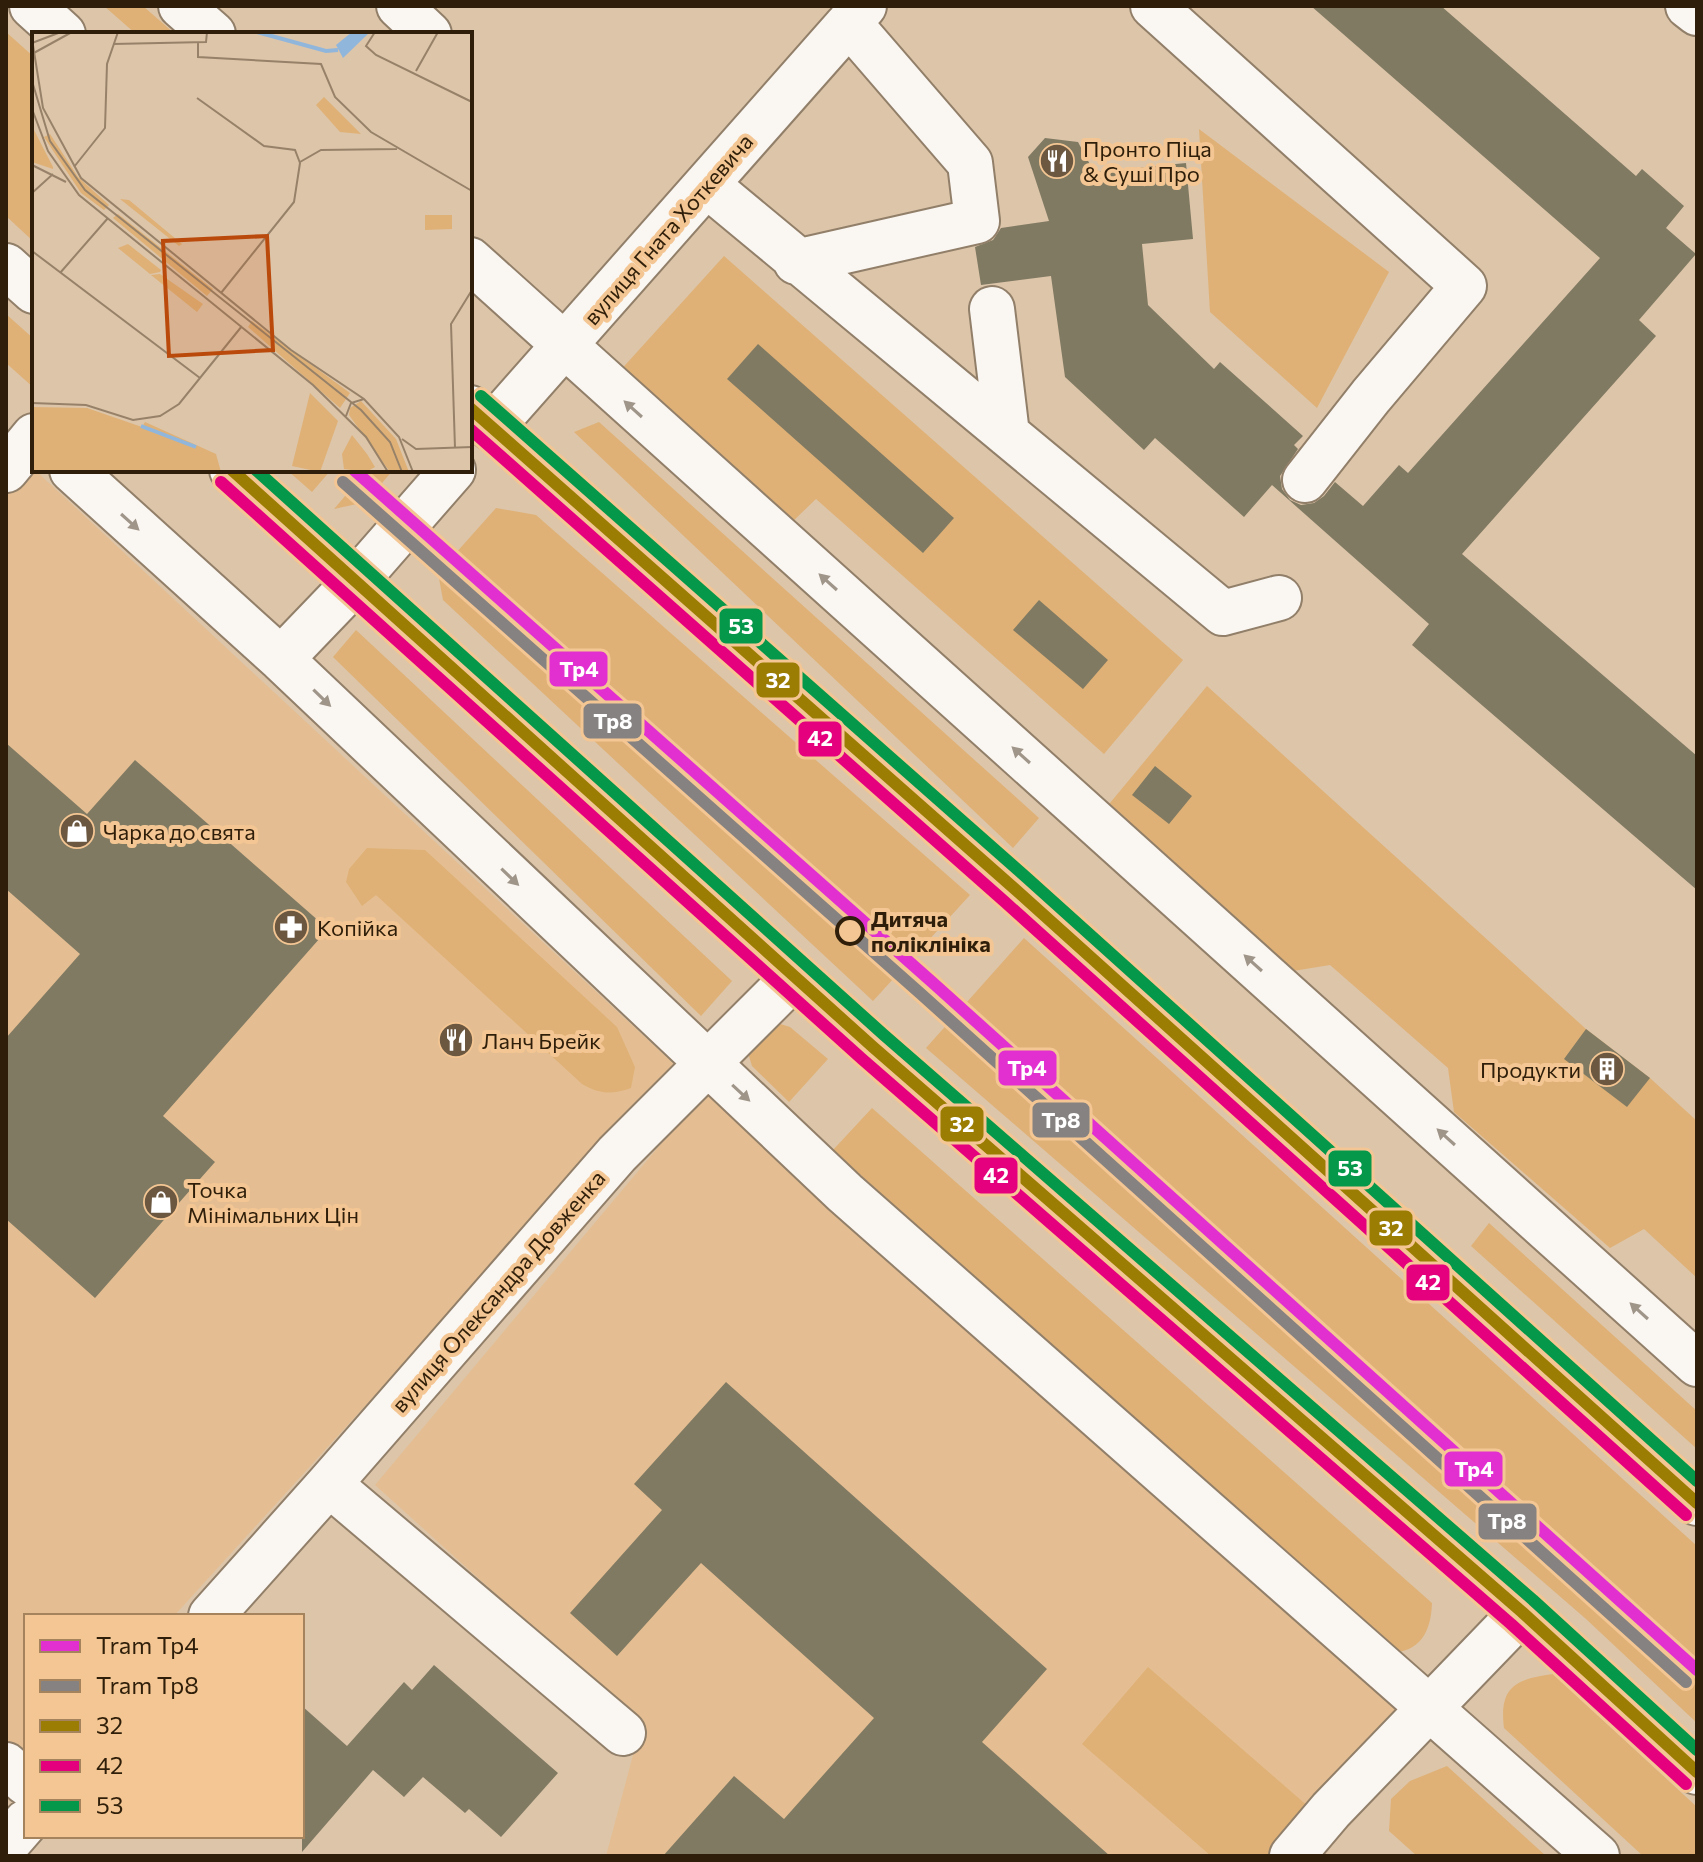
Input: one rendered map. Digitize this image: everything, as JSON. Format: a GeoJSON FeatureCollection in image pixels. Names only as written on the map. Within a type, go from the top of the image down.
{"type":"FeatureCollection","features":[{"type":"Feature","properties":{"kind":"main road"},"geometry":{"type":"LineString","coordinates":[[32,6],[61,32]]}},
{"type":"Feature","properties":{"kind":"main road"},"geometry":{"type":"LineString","coordinates":[[181,6],[211,32]]}},
{"type":"Feature","properties":{"kind":"main road"},"geometry":{"type":"LineString","coordinates":[[399,6],[427,32]]}},
{"type":"Feature","properties":{"kind":"main road"},"geometry":{"type":"LineString","coordinates":[[1153,6],[1464,286],[1305,480]]}},
{"type":"Feature","properties":{"kind":"main road"},"geometry":{"type":"LineString","coordinates":[[1688,6],[1697,13]]}},
{"type":"Feature","properties":{"kind":"main road"},"geometry":{"type":"LineString","coordinates":[[796,262],[977,221],[970,163],[857,15]]}},
{"type":"Feature","properties":{"kind":"main road","name":"вулиця Гната Хоткевича"},"geometry":{"type":"LineString","coordinates":[[477,429],[564,347],[857,15]]}},
{"type":"Feature","properties":{"kind":"main road"},"geometry":{"type":"LineString","coordinates":[[707,185],[796,262],[1223,613],[1279,598]]}},
{"type":"Feature","properties":{"kind":"main road"},"geometry":{"type":"LineString","coordinates":[[472,262],[1697,1364]]}},
{"type":"Feature","properties":{"kind":"main road"},"geometry":{"type":"LineString","coordinates":[[6,266],[32,289]]}},
{"type":"Feature","properties":{"kind":"main road"},"geometry":{"type":"LineString","coordinates":[[992,309],[1007,434]]}},
{"type":"Feature","properties":{"kind":"main road"},"geometry":{"type":"LineString","coordinates":[[6,411],[32,434]]}},
{"type":"Feature","properties":{"kind":"main road"},"geometry":{"type":"LineString","coordinates":[[477,429],[1016,890],[1697,1503]]}},
{"type":"Feature","properties":{"kind":"main road"},"geometry":{"type":"LineString","coordinates":[[6,470],[32,438]]}},
{"type":"Feature","properties":{"kind":"main road"},"geometry":{"type":"LineString","coordinates":[[74,472],[281,659],[857,1203],[1597,1856]]}},
{"type":"Feature","properties":{"kind":"main road"},"geometry":{"type":"LineString","coordinates":[[234,472],[873,1047],[1522,1612],[1697,1772]]}},
{"type":"Feature","properties":{"kind":"main road"},"geometry":{"type":"LineString","coordinates":[[281,659],[355,582],[451,472]]}},
{"type":"Feature","properties":{"kind":"main road","name":"вулиця Олександра Довженка"},"geometry":{"type":"LineString","coordinates":[[213,1614],[617,1154],[795,976]]}},
{"type":"Feature","properties":{"kind":"main road"},"geometry":{"type":"LineString","coordinates":[[329,1484],[623,1733]]}},
{"type":"Feature","properties":{"kind":"main road"},"geometry":{"type":"LineString","coordinates":[[1292,1856],[1331,1810],[1522,1612]]}},
{"type":"Feature","properties":{"kind":"main road"},"geometry":{"type":"LineString","coordinates":[[6,1765],[24,1781]]}},
{"type":"Feature","properties":{"kind":"main road"},"geometry":{"type":"LineString","coordinates":[[6,1845],[24,1824]]}},
{"type":"Feature","properties":{"kind":"shaded area"},"geometry":{"type":"Polygon","coordinates":[[[104,6],[143,6],[173,32],[134,32],[104,6]]]}},
{"type":"Feature","properties":{"kind":"shaded area"},"geometry":{"type":"Polygon","coordinates":[[[6,32],[32,55],[32,240],[6,216],[6,32]]]}},
{"type":"Feature","properties":{"kind":"shaded area"},"geometry":{"type":"Polygon","coordinates":[[[1199,129],[1389,272],[1317,408],[1210,312],[1199,129]]]}},
{"type":"Feature","properties":{"kind":"shaded area"},"geometry":{"type":"Polygon","coordinates":[[[724,256],[1183,660],[1104,754],[816,499],[790,524],[618,373],[724,256]]]}},
{"type":"Feature","properties":{"kind":"shaded area"},"geometry":{"type":"Polygon","coordinates":[[[6,314],[32,337],[32,386],[6,363],[6,314]]]}},
{"type":"Feature","properties":{"kind":"shaded area"},"geometry":{"type":"Polygon","coordinates":[[[599,422],[1039,818],[1013,848],[574,432],[599,422]]]}},
{"type":"Feature","properties":{"kind":"shaded area"},"geometry":{"type":"Polygon","coordinates":[[[6,443],[32,467],[32,472],[37,472],[675,1065],[176,1614],[24,1614],[24,1782],[6,1802],[6,443]]]}},
{"type":"Feature","properties":{"kind":"shaded area"},"geometry":{"type":"Polygon","coordinates":[[[289,472],[329,472],[312,492],[289,472]]]}},
{"type":"Feature","properties":{"kind":"shaded area"},"geometry":{"type":"Polygon","coordinates":[[[365,472],[391,472],[366,502],[334,509],[365,472]]]}},
{"type":"Feature","properties":{"kind":"shaded area"},"geometry":{"type":"Polygon","coordinates":[[[496,508],[536,515],[970,895],[873,1001],[443,600],[438,573],[496,508]]]}},
{"type":"Feature","properties":{"kind":"shaded area"},"geometry":{"type":"Polygon","coordinates":[[[356,630],[732,981],[701,1016],[333,657],[356,630]]]}},
{"type":"Feature","properties":{"kind":"shaded area"},"geometry":{"type":"Polygon","coordinates":[[[1207,686],[1586,1029],[1650,1078],[1697,1121],[1697,1278],[1644,1229],[1610,1248],[1454,1112],[1448,1068],[1330,965],[1293,971],[1105,809],[1207,686]]]}},
{"type":"Feature","properties":{"kind":"shaded area"},"geometry":{"type":"Polygon","coordinates":[[[367,848],[425,850],[617,1027],[635,1067],[631,1088],[606,1092],[582,1084],[376,895],[362,906],[346,882],[349,869],[367,848]]]}},
{"type":"Feature","properties":{"kind":"shaded area"},"geometry":{"type":"Polygon","coordinates":[[[1024,938],[1697,1546],[1697,1723],[1586,1619],[926,1048],[1024,938]]]}},
{"type":"Feature","properties":{"kind":"shaded area"},"geometry":{"type":"Polygon","coordinates":[[[777,1023],[790,1027],[828,1059],[789,1102],[752,1066],[748,1053],[777,1023]]]}},
{"type":"Feature","properties":{"kind":"shaded area"},"geometry":{"type":"Polygon","coordinates":[[[707,1089],[1428,1733],[1322,1856],[606,1856],[641,1725],[375,1485],[707,1089]]]}},
{"type":"Feature","properties":{"kind":"shaded area"},"geometry":{"type":"Polygon","coordinates":[[[872,1108],[1432,1603],[1429,1623],[1422,1639],[1408,1649],[1388,1653],[833,1150],[872,1108]]]}},
{"type":"Feature","properties":{"kind":"shaded area"},"geometry":{"type":"Polygon","coordinates":[[[1489,1223],[1697,1411],[1697,1449],[1471,1246],[1489,1223]]]}},
{"type":"Feature","properties":{"kind":"shaded area"},"geometry":{"type":"Polygon","coordinates":[[[1148,1667],[1310,1808],[1268,1856],[1211,1856],[1082,1744],[1148,1667]]]}},
{"type":"Feature","properties":{"kind":"shaded area"},"geometry":{"type":"Polygon","coordinates":[[[1553,1674],[1697,1807],[1697,1856],[1643,1856],[1504,1728],[1504,1703],[1512,1688],[1519,1682],[1553,1674]]]}},
{"type":"Feature","properties":{"kind":"shaded area"},"geometry":{"type":"Polygon","coordinates":[[[1447,1766],[1546,1856],[1417,1856],[1389,1831],[1391,1799],[1410,1781],[1447,1766]]]}},
{"type":"Feature","properties":{"kind":"building"},"geometry":{"type":"Polygon","coordinates":[[[1311,6],[1441,6],[1636,176],[1642,169],[1684,206],[1666,228],[1696,254],[1639,320],[1656,336],[1462,554],[1697,756],[1697,890],[1412,645],[1429,624],[1272,485],[1244,517],[1155,438],[1144,450],[1065,377],[1051,276],[981,285],[975,247],[993,240],[1001,228],[1049,221],[1028,157],[1045,138],[1078,142],[1094,172],[1186,163],[1193,239],[1142,244],[1148,305],[1214,369],[1220,362],[1303,436],[1294,445],[1298,449],[1280,476],[1282,489],[1290,500],[1301,505],[1314,503],[1335,482],[1363,506],[1399,465],[1408,473],[1600,258],[1311,6]]]}},
{"type":"Feature","properties":{"kind":"building"},"geometry":{"type":"Polygon","coordinates":[[[758,344],[954,518],[923,553],[727,379],[758,344]]]}},
{"type":"Feature","properties":{"kind":"building"},"geometry":{"type":"Polygon","coordinates":[[[1039,600],[1108,660],[1083,689],[1013,630],[1039,600]]]}},
{"type":"Feature","properties":{"kind":"building"},"geometry":{"type":"Polygon","coordinates":[[[6,743],[87,814],[135,760],[328,929],[163,1116],[215,1162],[95,1298],[6,1219],[6,1038],[80,954],[6,889],[6,743]]]}},
{"type":"Feature","properties":{"kind":"building"},"geometry":{"type":"Polygon","coordinates":[[[1155,766],[1192,796],[1169,824],[1132,795],[1155,766]]]}},
{"type":"Feature","properties":{"kind":"building","name":"Продукти"},"geometry":{"type":"Polygon","coordinates":[[[1586,1029],[1650,1078],[1627,1107],[1564,1059],[1586,1029]]]}},
{"type":"Feature","properties":{"kind":"building"},"geometry":{"type":"Polygon","coordinates":[[[726,1382],[1047,1669],[982,1742],[1110,1856],[663,1856],[734,1776],[784,1819],[874,1718],[701,1563],[617,1656],[570,1613],[662,1510],[634,1484],[726,1382]]]}},
{"type":"Feature","properties":{"kind":"building"},"geometry":{"type":"Polygon","coordinates":[[[434,1665],[558,1773],[501,1837],[469,1809],[465,1813],[423,1777],[404,1797],[373,1770],[302,1852],[304,1708],[347,1746],[404,1682],[412,1690],[434,1665]]]}},
{"type":"Feature","properties":{"kind":"tram line","name":"Тр4"},"geometry":{"type":"LineString","coordinates":[[356,472],[932,982],[1697,1670]]}},
{"type":"Feature","properties":{"kind":"tram line","name":"Тр8"},"geometry":{"type":"LineString","coordinates":[[343,482],[921,994],[1686,1682]]}},
{"type":"Feature","properties":{"kind":"transit line","name":"53"},"geometry":{"type":"LineString","coordinates":[[481,396],[1027,878],[1697,1481]]}},
{"type":"Feature","properties":{"kind":"transit line","name":"32"},"geometry":{"type":"LineString","coordinates":[[472,410],[1016,890],[1697,1503]]}},
{"type":"Feature","properties":{"kind":"transit line","name":"42"},"geometry":{"type":"LineString","coordinates":[[472,431],[1005,902],[1686,1515]]}},
{"type":"Feature","properties":{"kind":"transit line","name":"32"},"geometry":{"type":"LineString","coordinates":[[234,472],[873,1047],[1522,1612],[1697,1772]]}},
{"type":"Feature","properties":{"kind":"transit line","name":"53"},"geometry":{"type":"LineString","coordinates":[[258,472],[884,1035],[1533,1600],[1697,1750]]}},
{"type":"Feature","properties":{"kind":"transit line","name":"42"},"geometry":{"type":"LineString","coordinates":[[221,482],[862,1059],[1511,1624],[1686,1784]]}},
{"type":"Feature","properties":{"kind":"place","name":"Пронто Піца & Суші Про"},"geometry":{"type":"Point","coordinates":[1057,161]}},
{"type":"Feature","properties":{"kind":"place","name":"Чарка до свята"},"geometry":{"type":"Point","coordinates":[77,831]}},
{"type":"Feature","properties":{"kind":"place","name":"Копійка"},"geometry":{"type":"Point","coordinates":[291,927]}},
{"type":"Feature","properties":{"kind":"place","name":"Дитяча поліклініка"},"geometry":{"type":"Point","coordinates":[850,931]}},
{"type":"Feature","properties":{"kind":"place","name":"Ланч Брейк"},"geometry":{"type":"Point","coordinates":[456,1040]}},
{"type":"Feature","properties":{"kind":"place","name":"Продукти"},"geometry":{"type":"Point","coordinates":[1607,1069]}},
{"type":"Feature","properties":{"kind":"place","name":"Точка Мінімальних Цін"},"geometry":{"type":"Point","coordinates":[161,1202]}}]}
